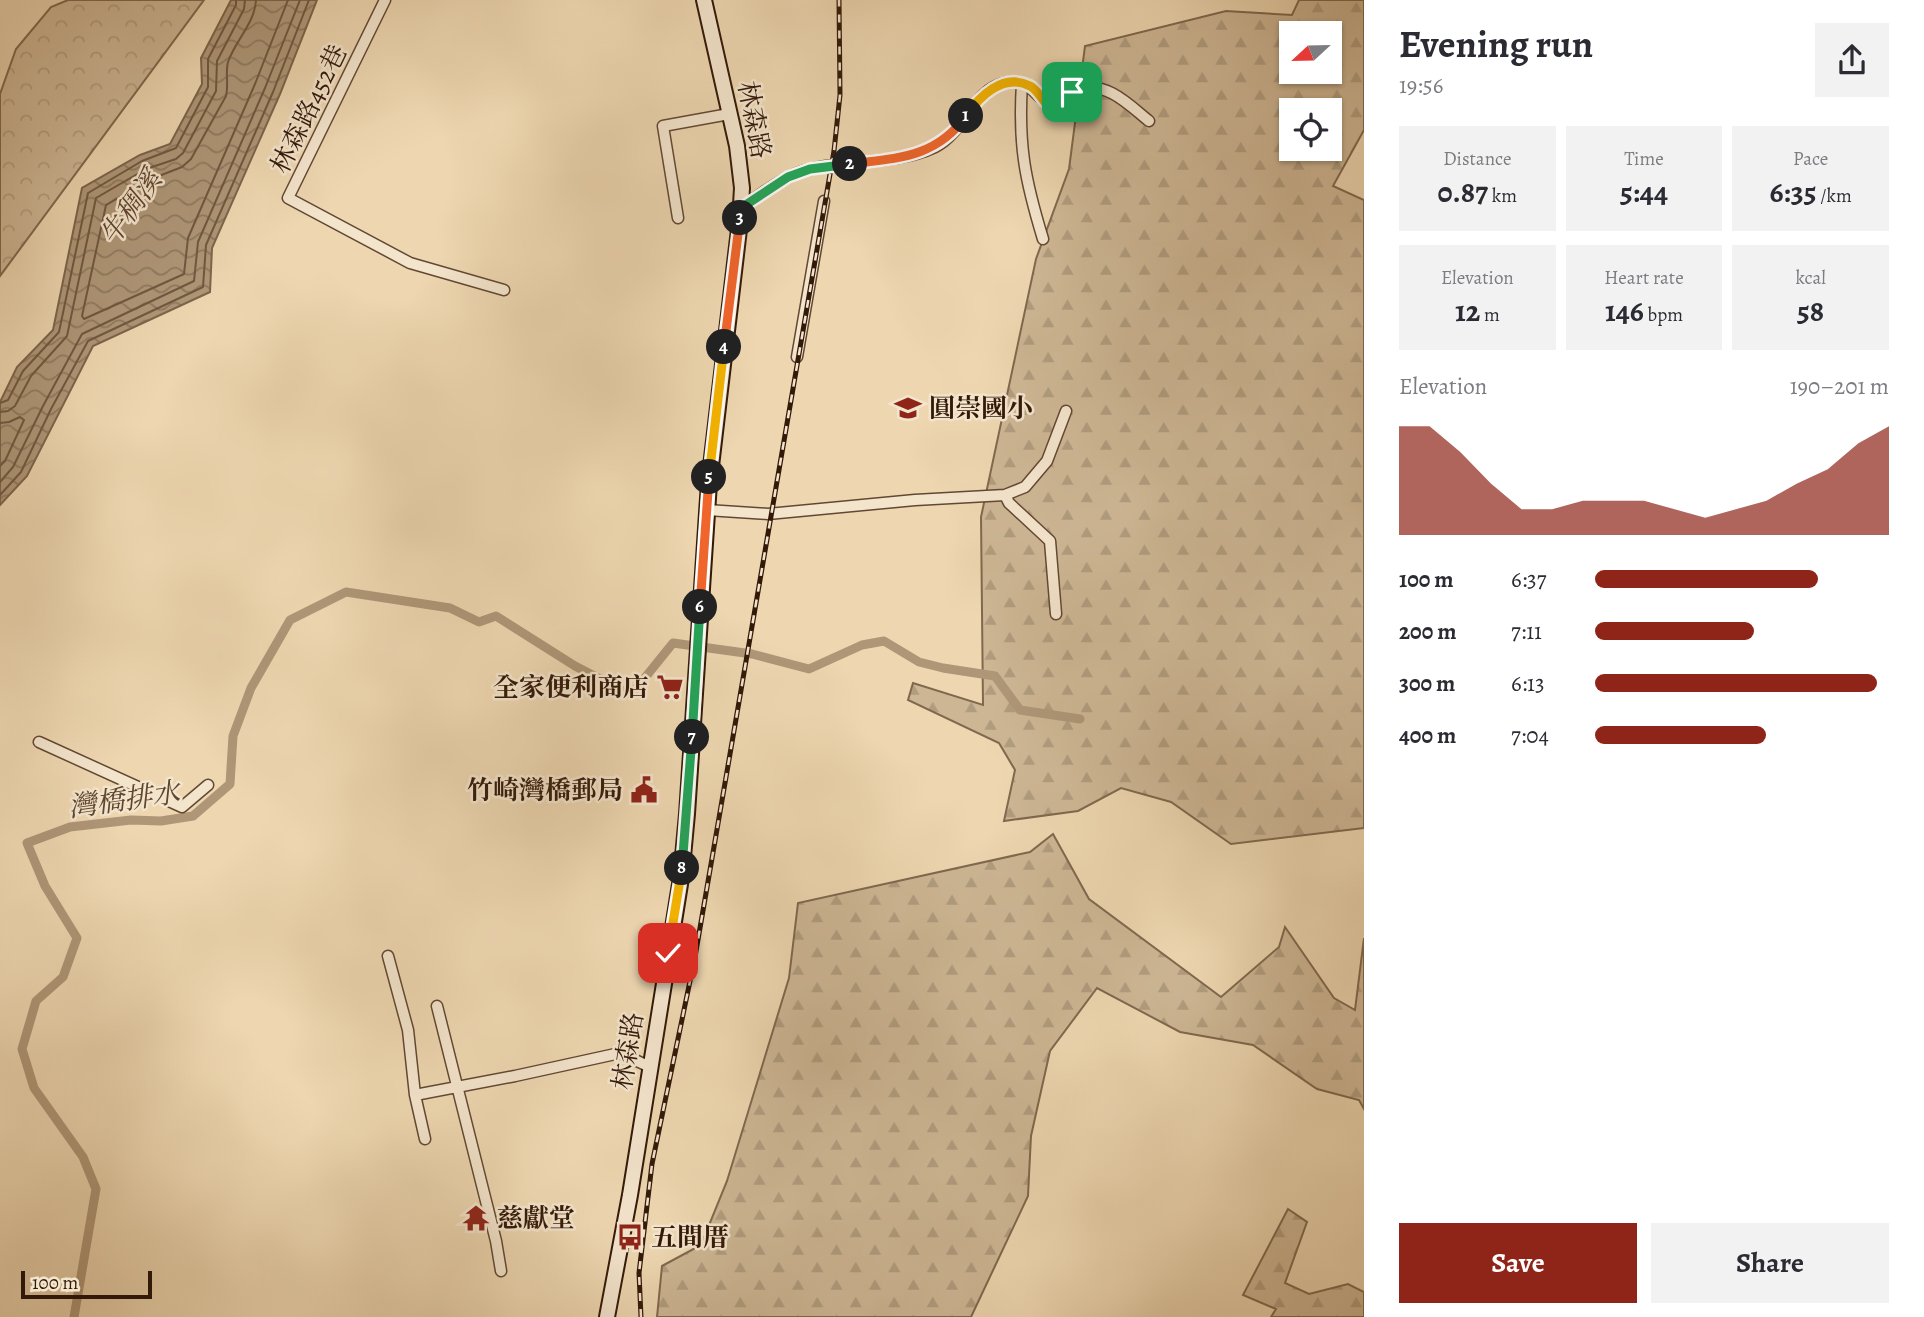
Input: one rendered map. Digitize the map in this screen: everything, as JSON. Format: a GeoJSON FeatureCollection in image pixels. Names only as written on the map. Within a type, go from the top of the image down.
{"type":"FeatureCollection","features":[{"type":"Feature","properties":{"kind":"main road","name":"林森路"},"geometry":{"type":"LineString","coordinates":[[607,1317],[630,1195],[681,878],[688,814],[707,510],[741,208],[742,188],[737,146],[704,0]]}},
{"type":"Feature","properties":{"kind":"street","name":"林森路452巷"},"geometry":{"type":"LineString","coordinates":[[385,0],[288,198],[410,263],[504,290]]}},
{"type":"Feature","properties":{"kind":"street"},"geometry":{"type":"LineString","coordinates":[[741,208],[788,177],[810,169],[911,156],[938,146],[956,130],[979,98],[1003,83],[1022,83],[1032,87],[1045,102],[1083,88],[1095,87],[1122,98],[1149,121]]}},
{"type":"Feature","properties":{"kind":"street"},"geometry":{"type":"LineString","coordinates":[[1022,83],[1020,122],[1023,163],[1043,240]]}},
{"type":"Feature","properties":{"kind":"street"},"geometry":{"type":"LineString","coordinates":[[678,218],[663,125],[729,114]]}},
{"type":"Feature","properties":{"kind":"street"},"geometry":{"type":"LineString","coordinates":[[797,357],[824,201]]}},
{"type":"Feature","properties":{"kind":"street"},"geometry":{"type":"LineString","coordinates":[[707,510],[768,513],[1005,495],[1025,487],[1047,461],[1066,411]]}},
{"type":"Feature","properties":{"kind":"street"},"geometry":{"type":"LineString","coordinates":[[1005,495],[1009,503],[1050,541],[1056,614]]}},
{"type":"Feature","properties":{"kind":"street"},"geometry":{"type":"LineString","coordinates":[[39,742],[182,807],[208,785]]}},
{"type":"Feature","properties":{"kind":"street"},"geometry":{"type":"LineString","coordinates":[[388,956],[408,1030],[415,1095],[425,1139]]}},
{"type":"Feature","properties":{"kind":"street"},"geometry":{"type":"LineString","coordinates":[[437,1006],[496,1241],[500,1271]]}},
{"type":"Feature","properties":{"kind":"street"},"geometry":{"type":"LineString","coordinates":[[415,1095],[620,1053],[650,1067]]}},
{"type":"Feature","properties":{"kind":"green space"},"geometry":{"type":"Polygon","coordinates":[[[68,0],[204,0],[0,276],[0,94],[16,49],[51,7],[68,0]]]}},
{"type":"Feature","properties":{"kind":"green space"},"geometry":{"type":"Polygon","coordinates":[[[1299,0],[1364,0],[1364,130],[1333,186],[1364,200],[1364,828],[1231,844],[1171,802],[1121,788],[1078,811],[1004,821],[1015,770],[999,743],[908,700],[913,683],[983,705],[981,517],[1036,259],[1069,169],[1085,46],[1226,11],[1292,15],[1299,0]]]}},
{"type":"Feature","properties":{"kind":"green space"},"geometry":{"type":"Polygon","coordinates":[[[1053,834],[1089,899],[1221,997],[1279,947],[1285,927],[1334,998],[1355,1010],[1364,938],[1364,1109],[1359,1100],[1317,1089],[1253,1045],[1180,1032],[1097,988],[1050,1051],[1031,1136],[1028,1196],[971,1317],[657,1317],[662,1266],[701,1245],[727,1181],[789,978],[798,903],[1030,852],[1053,834]]]}},
{"type":"Feature","properties":{"kind":"green space"},"geometry":{"type":"Polygon","coordinates":[[[1288,1209],[1307,1222],[1285,1283],[1309,1294],[1348,1284],[1364,1292],[1364,1317],[1271,1317],[1276,1309],[1243,1295],[1288,1209]]]}},
{"type":"Feature","properties":{"kind":"water","name":"牛稠溪"},"geometry":{"type":"Polygon","coordinates":[[[231,0],[317,0],[280,94],[212,248],[210,292],[93,346],[27,476],[0,505],[0,402],[17,367],[53,330],[82,188],[140,155],[170,144],[202,84],[201,58],[231,0]]]}},
{"type":"Feature","properties":{"kind":"waterway","name":"灣橋排水"},"geometry":{"type":"LineString","coordinates":[[74,1317],[96,1189],[83,1157],[34,1088],[22,1049],[36,1001],[63,977],[77,938],[45,886],[27,843],[70,827],[131,820],[161,821],[193,816],[230,784],[233,736],[251,688],[290,620],[346,592],[450,608],[479,622],[496,616],[575,666],[631,695],[673,643],[752,654],[809,669],[862,645],[884,641],[919,662],[995,676],[1020,710],[1080,719]]}},
{"type":"Feature","properties":{"kind":"railway"},"geometry":{"type":"LineString","coordinates":[[641,1317],[639,1273],[652,1164],[695,957],[834,151],[840,95],[839,0]]}},
{"type":"Feature","properties":{"kind":"place","name":"圓崇國小"},"geometry":{"type":"Point","coordinates":[908,408]}},
{"type":"Feature","properties":{"kind":"place","name":"全家便利商店"},"geometry":{"type":"Point","coordinates":[670,687]}},
{"type":"Feature","properties":{"kind":"place","name":"竹崎灣橋郵局"},"geometry":{"type":"Point","coordinates":[644,790]}},
{"type":"Feature","properties":{"kind":"place","name":"慈獻堂"},"geometry":{"type":"Point","coordinates":[476,1218]}},
{"type":"Feature","properties":{"kind":"place","name":"五間厝"},"geometry":{"type":"Point","coordinates":[630,1237]}},
{"type":"Feature","properties":{"kind":"route"},"geometry":{"type":"LineString","coordinates":[[668,953],[681,878],[688,814],[709,483],[741,208],[788,177],[810,169],[911,156],[938,146],[956,130],[979,98],[1003,83],[1022,83],[1032,87],[1045,102],[1056,102],[1072,92]]}}]}
